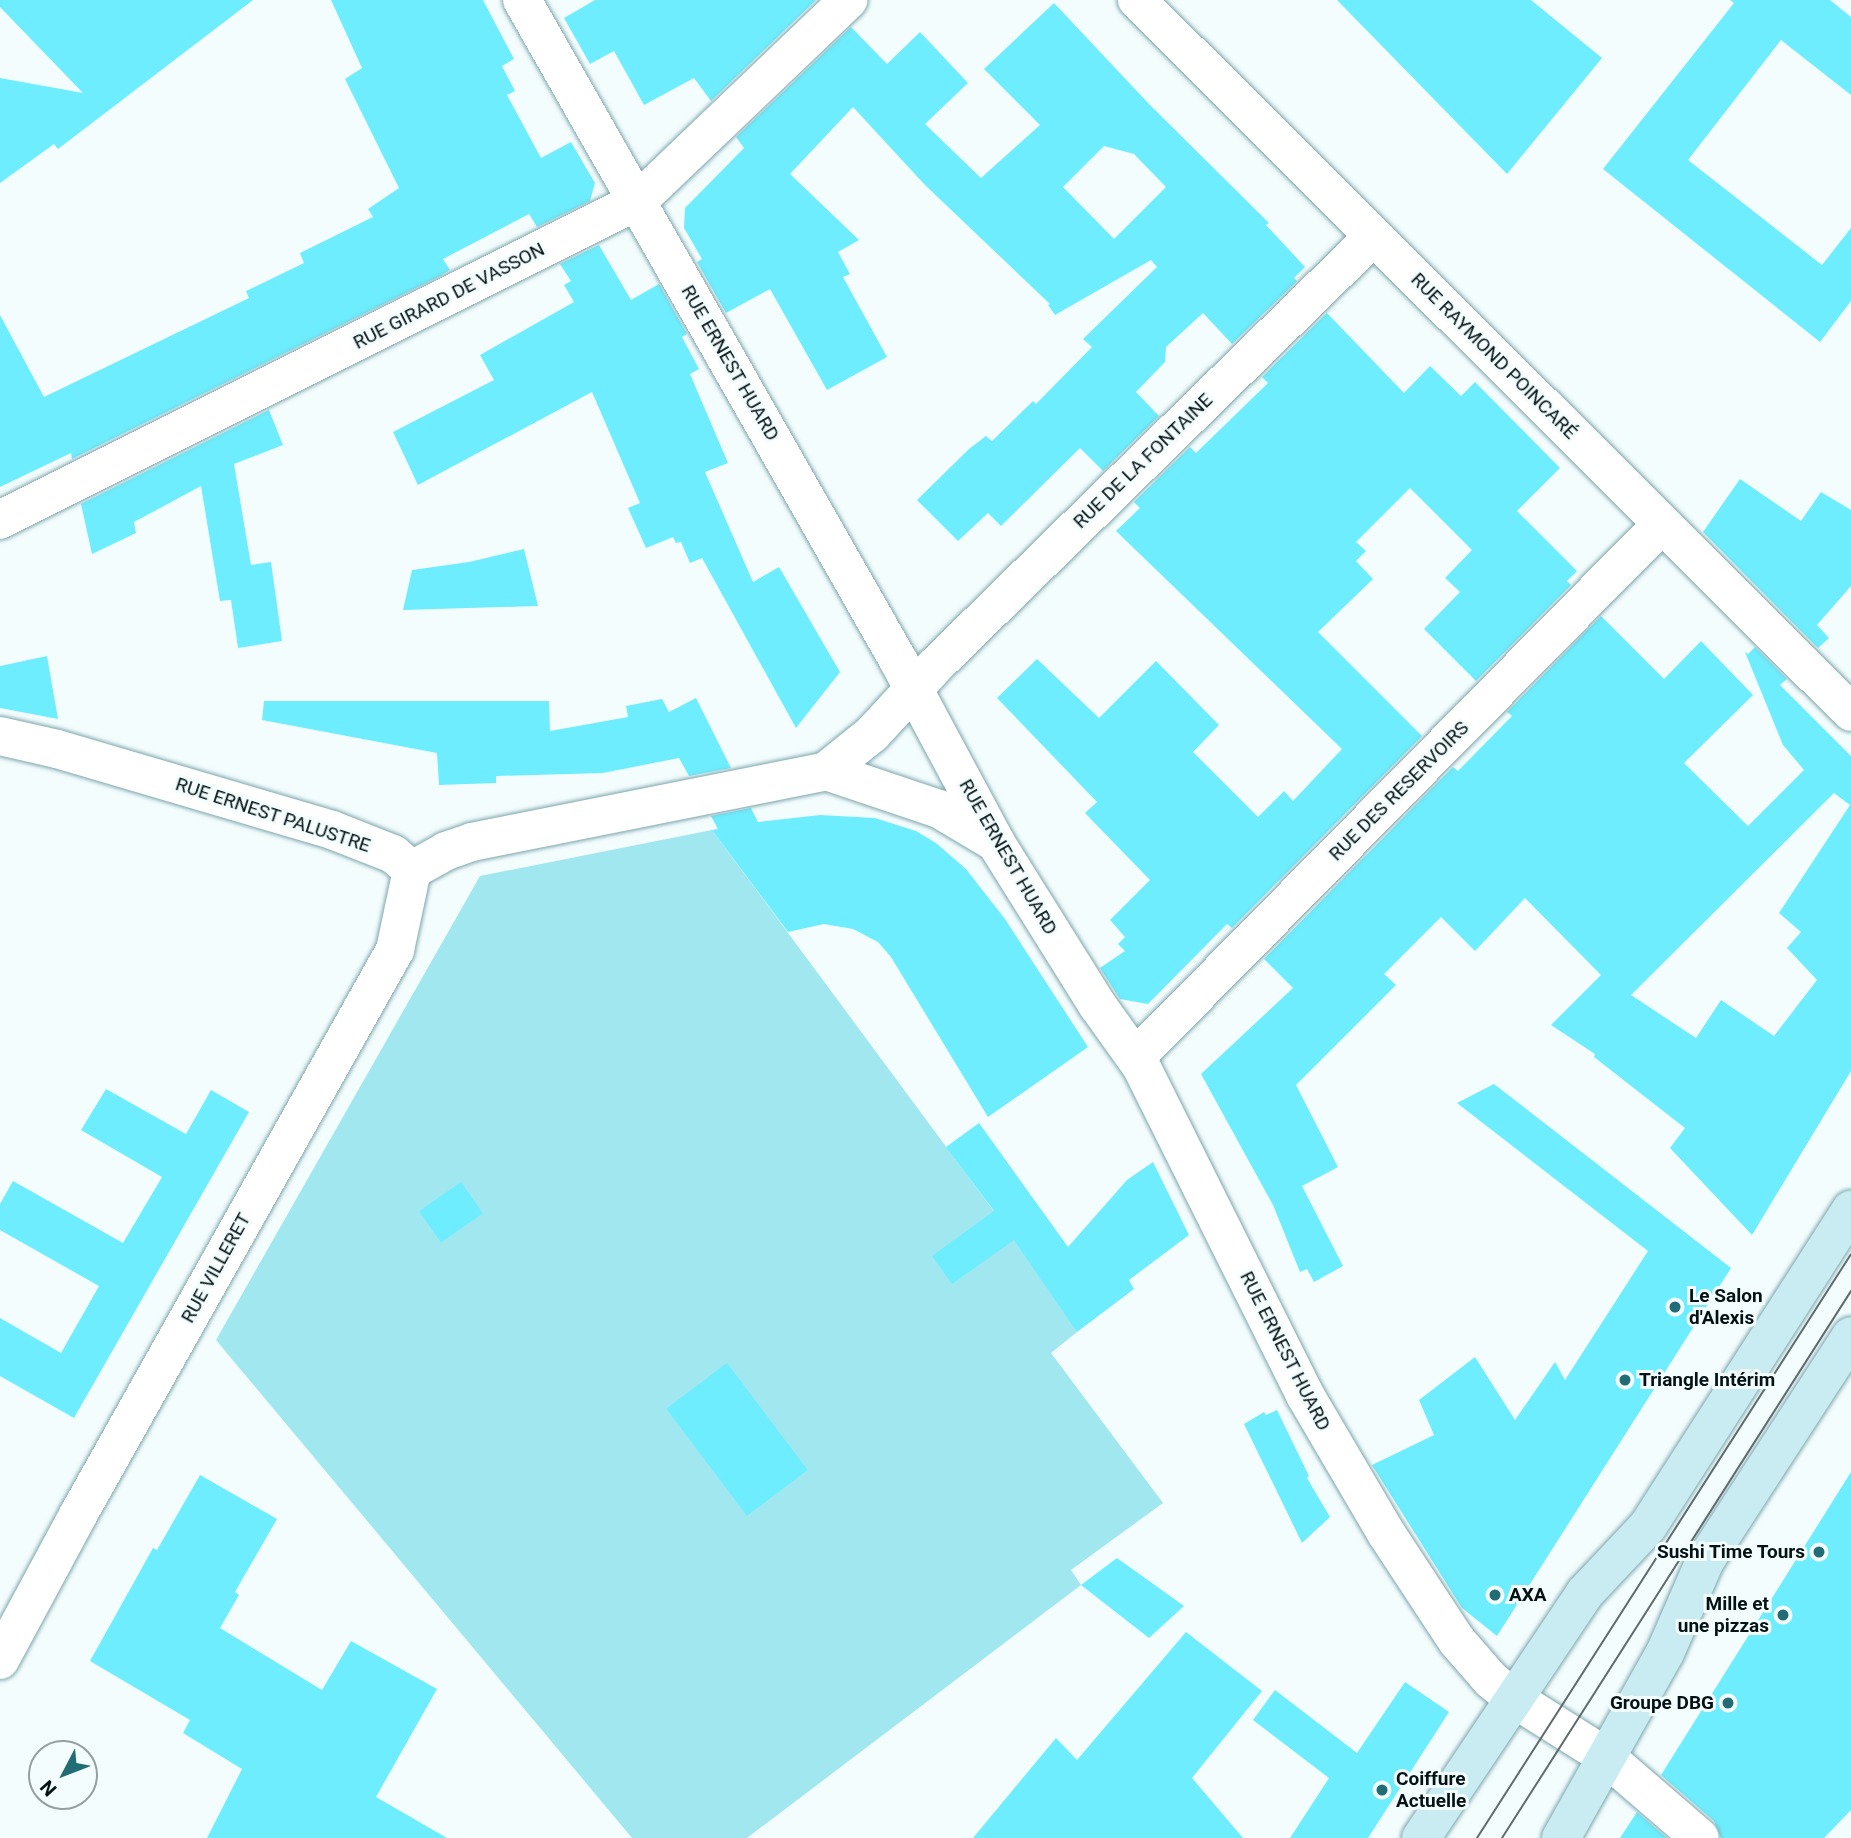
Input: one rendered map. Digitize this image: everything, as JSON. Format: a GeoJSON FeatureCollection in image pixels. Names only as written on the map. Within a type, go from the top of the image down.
{"type":"FeatureCollection","features":[{"type":"Feature","properties":{"kind":"main road"},"geometry":{"type":"LineString","coordinates":[[1421,1838],[1586,1593],[1648,1526],[1851,1210]]}},
{"type":"Feature","properties":{"kind":"main road"},"geometry":{"type":"LineString","coordinates":[[1562,1838],[1664,1653],[1705,1561],[1851,1336]]}},
{"type":"Feature","properties":{"kind":"street","name":"RUE ERNEST HUARD"},"geometry":{"type":"LineString","coordinates":[[522,0],[914,687],[996,843],[1098,1006],[1136,1057],[1312,1406],[1386,1533],[1457,1641],[1491,1680],[1513,1698],[1605,1756],[1699,1838]]}},
{"type":"Feature","properties":{"kind":"street","name":"RUE GIRARD DE VASSON"},"geometry":{"type":"LineString","coordinates":[[0,520],[638,201],[848,0]]}},
{"type":"Feature","properties":{"kind":"street","name":"RUE RAYMOND POINCARÉ"},"geometry":{"type":"LineString","coordinates":[[1137,0],[1851,712]]}},
{"type":"Feature","properties":{"kind":"street","name":"RUE DE LA FONTAINE"},"geometry":{"type":"LineString","coordinates":[[914,687],[1374,236]]}},
{"type":"Feature","properties":{"kind":"street","name":"RUE DES RESERVOIRS"},"geometry":{"type":"LineString","coordinates":[[1136,1057],[1661,525]]}},
{"type":"Feature","properties":{"kind":"street"},"geometry":{"type":"LineString","coordinates":[[412,870],[446,851],[472,842],[826,771],[872,734],[914,687]]}},
{"type":"Feature","properties":{"kind":"street","name":"RUE ERNEST PALUSTRE"},"geometry":{"type":"LineString","coordinates":[[0,736],[57,749],[332,830],[393,854],[412,870]]}},
{"type":"Feature","properties":{"kind":"street"},"geometry":{"type":"LineString","coordinates":[[826,771],[939,809],[996,843]]}},
{"type":"Feature","properties":{"kind":"street","name":"RUE VILLERET"},"geometry":{"type":"LineString","coordinates":[[0,1661],[84,1503],[395,950],[412,870]]}},
{"type":"Feature","properties":{"kind":"shaded area"},"geometry":{"type":"Polygon","coordinates":[[[712,830],[1052,1290],[1077,1332],[1051,1353],[1163,1503],[1071,1570],[1081,1585],[747,1838],[632,1838],[216,1340],[480,876],[712,830]]]}},
{"type":"Feature","properties":{"kind":"building"},"geometry":{"type":"Polygon","coordinates":[[[0,0],[253,0],[58,149],[54,144],[0,183],[0,78],[83,93],[0,7],[0,0]]]}},
{"type":"Feature","properties":{"kind":"building"},"geometry":{"type":"Polygon","coordinates":[[[331,0],[483,0],[514,59],[502,66],[515,91],[507,95],[541,158],[571,142],[595,183],[590,201],[537,227],[529,214],[443,259],[450,270],[440,276],[72,459],[71,453],[0,487],[0,315],[44,397],[249,298],[246,291],[304,263],[300,253],[373,217],[368,209],[399,188],[345,79],[362,68],[331,0]]]}},
{"type":"Feature","properties":{"kind":"building"},"geometry":{"type":"Polygon","coordinates":[[[595,0],[816,0],[711,101],[694,78],[644,105],[614,51],[590,64],[564,18],[595,0]]]}},
{"type":"Feature","properties":{"kind":"building"},"geometry":{"type":"Polygon","coordinates":[[[1337,0],[1531,0],[1602,58],[1507,174],[1337,0]]]}},
{"type":"Feature","properties":{"kind":"building"},"geometry":{"type":"Polygon","coordinates":[[[1730,0],[1830,0],[1851,17],[1851,95],[1781,40],[1688,160],[1822,265],[1851,228],[1851,301],[1820,342],[1603,169],[1734,3],[1730,0]]]}},
{"type":"Feature","properties":{"kind":"building"},"geometry":{"type":"Polygon","coordinates":[[[1054,3],[1149,104],[1269,223],[1266,225],[1305,267],[1294,278],[1297,281],[1232,344],[1203,313],[1166,347],[1165,362],[1136,392],[1159,416],[1103,471],[1080,448],[1001,526],[988,513],[958,541],[917,500],[969,449],[986,436],[992,441],[1033,401],[1036,404],[1092,347],[1083,339],[1157,267],[1151,260],[1055,315],[1048,305],[1050,304],[925,185],[853,107],[790,174],[859,240],[838,252],[850,274],[843,277],[887,357],[827,390],[770,289],[726,313],[697,262],[702,259],[684,228],[685,208],[744,148],[736,137],[851,27],[887,64],[920,32],[968,83],[925,124],[981,178],[1040,125],[984,69],[1054,3]],[[1104,146],[1063,187],[1114,239],[1166,187],[1134,154],[1104,146]]]}},
{"type":"Feature","properties":{"kind":"building"},"geometry":{"type":"Polygon","coordinates":[[[599,245],[631,300],[659,284],[687,334],[682,337],[699,369],[690,374],[728,463],[705,472],[753,582],[779,567],[840,672],[796,728],[702,558],[690,563],[681,542],[676,543],[673,537],[646,548],[628,508],[640,503],[592,392],[418,485],[393,432],[494,380],[480,355],[574,302],[564,285],[571,281],[560,264],[599,245]]]}},
{"type":"Feature","properties":{"kind":"building"},"geometry":{"type":"Polygon","coordinates":[[[1327,313],[1404,393],[1430,366],[1461,396],[1475,382],[1560,468],[1517,511],[1577,571],[1567,581],[1571,585],[1476,681],[1424,629],[1460,592],[1445,578],[1472,550],[1410,488],[1356,542],[1366,551],[1356,561],[1373,579],[1318,632],[1422,736],[1232,928],[1227,924],[1148,1004],[1120,999],[1100,968],[1125,951],[1118,944],[1125,937],[1110,920],[1150,880],[1085,813],[1097,802],[997,698],[1037,659],[1099,718],[1156,661],[1219,725],[1193,752],[1258,817],[1284,791],[1293,801],[1342,749],[1116,531],[1140,508],[1134,502],[1190,447],[1196,453],[1268,383],[1262,377],[1327,313]]]}},
{"type":"Feature","properties":{"kind":"building"},"geometry":{"type":"Polygon","coordinates":[[[269,410],[283,445],[234,464],[251,565],[271,562],[282,641],[238,648],[231,600],[220,601],[201,486],[134,522],[136,533],[92,554],[81,504],[269,410]]]}},
{"type":"Feature","properties":{"kind":"building"},"geometry":{"type":"Polygon","coordinates":[[[1740,479],[1801,521],[1821,492],[1851,510],[1851,586],[1817,625],[1829,638],[1818,648],[1703,532],[1740,479]]]}},
{"type":"Feature","properties":{"kind":"building"},"geometry":{"type":"Polygon","coordinates":[[[524,549],[538,606],[403,610],[412,570],[469,562],[524,549]]]}},
{"type":"Feature","properties":{"kind":"building"},"geometry":{"type":"Polygon","coordinates":[[[1601,616],[1664,679],[1701,641],[1753,695],[1684,763],[1748,826],[1804,770],[1783,745],[1745,652],[1748,654],[1755,647],[1787,679],[1780,685],[1851,756],[1851,1071],[1752,1235],[1670,1148],[1685,1128],[1594,1057],[1595,1054],[1551,1025],[1601,975],[1525,898],[1475,951],[1441,917],[1384,974],[1396,985],[1296,1085],[1338,1167],[1302,1186],[1343,1266],[1314,1282],[1307,1269],[1300,1272],[1273,1205],[1201,1074],[1293,988],[1264,959],[1453,767],[1458,771],[1512,716],[1507,712],[1601,616]],[[1834,793],[1631,995],[1696,1038],[1721,1000],[1774,1036],[1817,980],[1787,948],[1801,932],[1779,913],[1850,805],[1834,793]]]}},
{"type":"Feature","properties":{"kind":"building"},"geometry":{"type":"Polygon","coordinates":[[[47,656],[58,719],[0,708],[0,666],[47,656]]]}},
{"type":"Feature","properties":{"kind":"building"},"geometry":{"type":"Polygon","coordinates":[[[696,698],[731,768],[689,776],[679,758],[603,773],[496,776],[496,783],[439,785],[437,753],[262,720],[264,701],[549,701],[550,731],[628,717],[626,706],[662,699],[669,712],[696,698]]]}},
{"type":"Feature","properties":{"kind":"building"},"geometry":{"type":"Polygon","coordinates":[[[751,808],[758,822],[820,815],[875,818],[916,831],[936,843],[966,869],[1005,919],[1088,1047],[988,1117],[891,957],[878,942],[853,929],[824,924],[788,932],[712,830],[718,829],[711,816],[751,808]]]}},
{"type":"Feature","properties":{"kind":"building"},"geometry":{"type":"Polygon","coordinates":[[[1494,1084],[1731,1268],[1497,1636],[1462,1608],[1372,1465],[1434,1435],[1419,1400],[1475,1357],[1515,1420],[1555,1362],[1565,1380],[1648,1251],[1457,1103],[1494,1084]]]}},
{"type":"Feature","properties":{"kind":"building"},"geometry":{"type":"Polygon","coordinates":[[[106,1089],[186,1134],[211,1090],[249,1112],[74,1418],[0,1376],[0,1318],[61,1353],[99,1286],[0,1230],[0,1204],[13,1181],[123,1243],[162,1177],[81,1130],[106,1089]]]}},
{"type":"Feature","properties":{"kind":"building"},"geometry":{"type":"Polygon","coordinates":[[[979,1123],[1068,1247],[1127,1180],[1153,1162],[1189,1235],[1129,1280],[1134,1289],[1077,1332],[1014,1240],[952,1284],[932,1256],[994,1211],[946,1147],[979,1123]]]}},
{"type":"Feature","properties":{"kind":"building"},"geometry":{"type":"Polygon","coordinates":[[[461,1182],[483,1213],[441,1242],[419,1211],[461,1182]]]}},
{"type":"Feature","properties":{"kind":"building"},"geometry":{"type":"Polygon","coordinates":[[[727,1363],[808,1470],[747,1516],[666,1409],[727,1363]]]}},
{"type":"Feature","properties":{"kind":"building"},"geometry":{"type":"Polygon","coordinates":[[[1277,1410],[1309,1476],[1307,1478],[1330,1517],[1302,1543],[1244,1424],[1264,1412],[1266,1415],[1277,1410]]]}},
{"type":"Feature","properties":{"kind":"building"},"geometry":{"type":"Polygon","coordinates":[[[1851,1472],[1851,1810],[1824,1838],[1721,1838],[1714,1821],[1661,1775],[1851,1472]]]}},
{"type":"Feature","properties":{"kind":"building"},"geometry":{"type":"Polygon","coordinates":[[[200,1475],[277,1519],[235,1592],[239,1595],[220,1628],[322,1690],[351,1641],[437,1689],[376,1797],[447,1838],[207,1838],[242,1769],[183,1733],[190,1720],[90,1661],[153,1548],[157,1550],[200,1475]]]}},
{"type":"Feature","properties":{"kind":"building"},"geometry":{"type":"Polygon","coordinates":[[[1117,1558],[1184,1606],[1149,1638],[1081,1585],[1117,1558]]]}},
{"type":"Feature","properties":{"kind":"building"},"geometry":{"type":"Polygon","coordinates":[[[1186,1632],[1262,1691],[1192,1778],[1243,1838],[973,1838],[1056,1738],[1077,1760],[1186,1632]]]}},
{"type":"Feature","properties":{"kind":"building"},"geometry":{"type":"Polygon","coordinates":[[[1405,1682],[1449,1712],[1368,1838],[1290,1838],[1329,1778],[1253,1720],[1275,1690],[1357,1753],[1405,1682]]]}},
{"type":"Feature","properties":{"kind":"building"},"geometry":{"type":"Polygon","coordinates":[[[1637,1812],[1667,1838],[1620,1838],[1637,1812]]]}},
{"type":"Feature","properties":{"kind":"tram line"},"geometry":{"type":"LineString","coordinates":[[1477,1838],[1851,1254]]}},
{"type":"Feature","properties":{"kind":"tram line"},"geometry":{"type":"LineString","coordinates":[[1502,1838],[1851,1291]]}},
{"type":"Feature","properties":{"kind":"place","name":"Le Salon d'Alexis"},"geometry":{"type":"Point","coordinates":[1675,1307]}},
{"type":"Feature","properties":{"kind":"place","name":"Triangle Intérim"},"geometry":{"type":"Point","coordinates":[1625,1380]}},
{"type":"Feature","properties":{"kind":"place","name":"Sushi Time Tours"},"geometry":{"type":"Point","coordinates":[1819,1552]}},
{"type":"Feature","properties":{"kind":"place","name":"AXA"},"geometry":{"type":"Point","coordinates":[1495,1595]}},
{"type":"Feature","properties":{"kind":"place","name":"Mille et une pizzas"},"geometry":{"type":"Point","coordinates":[1783,1615]}},
{"type":"Feature","properties":{"kind":"place","name":"Groupe DBG"},"geometry":{"type":"Point","coordinates":[1728,1703]}},
{"type":"Feature","properties":{"kind":"place","name":"Coiffure Actuelle"},"geometry":{"type":"Point","coordinates":[1382,1790]}}]}
